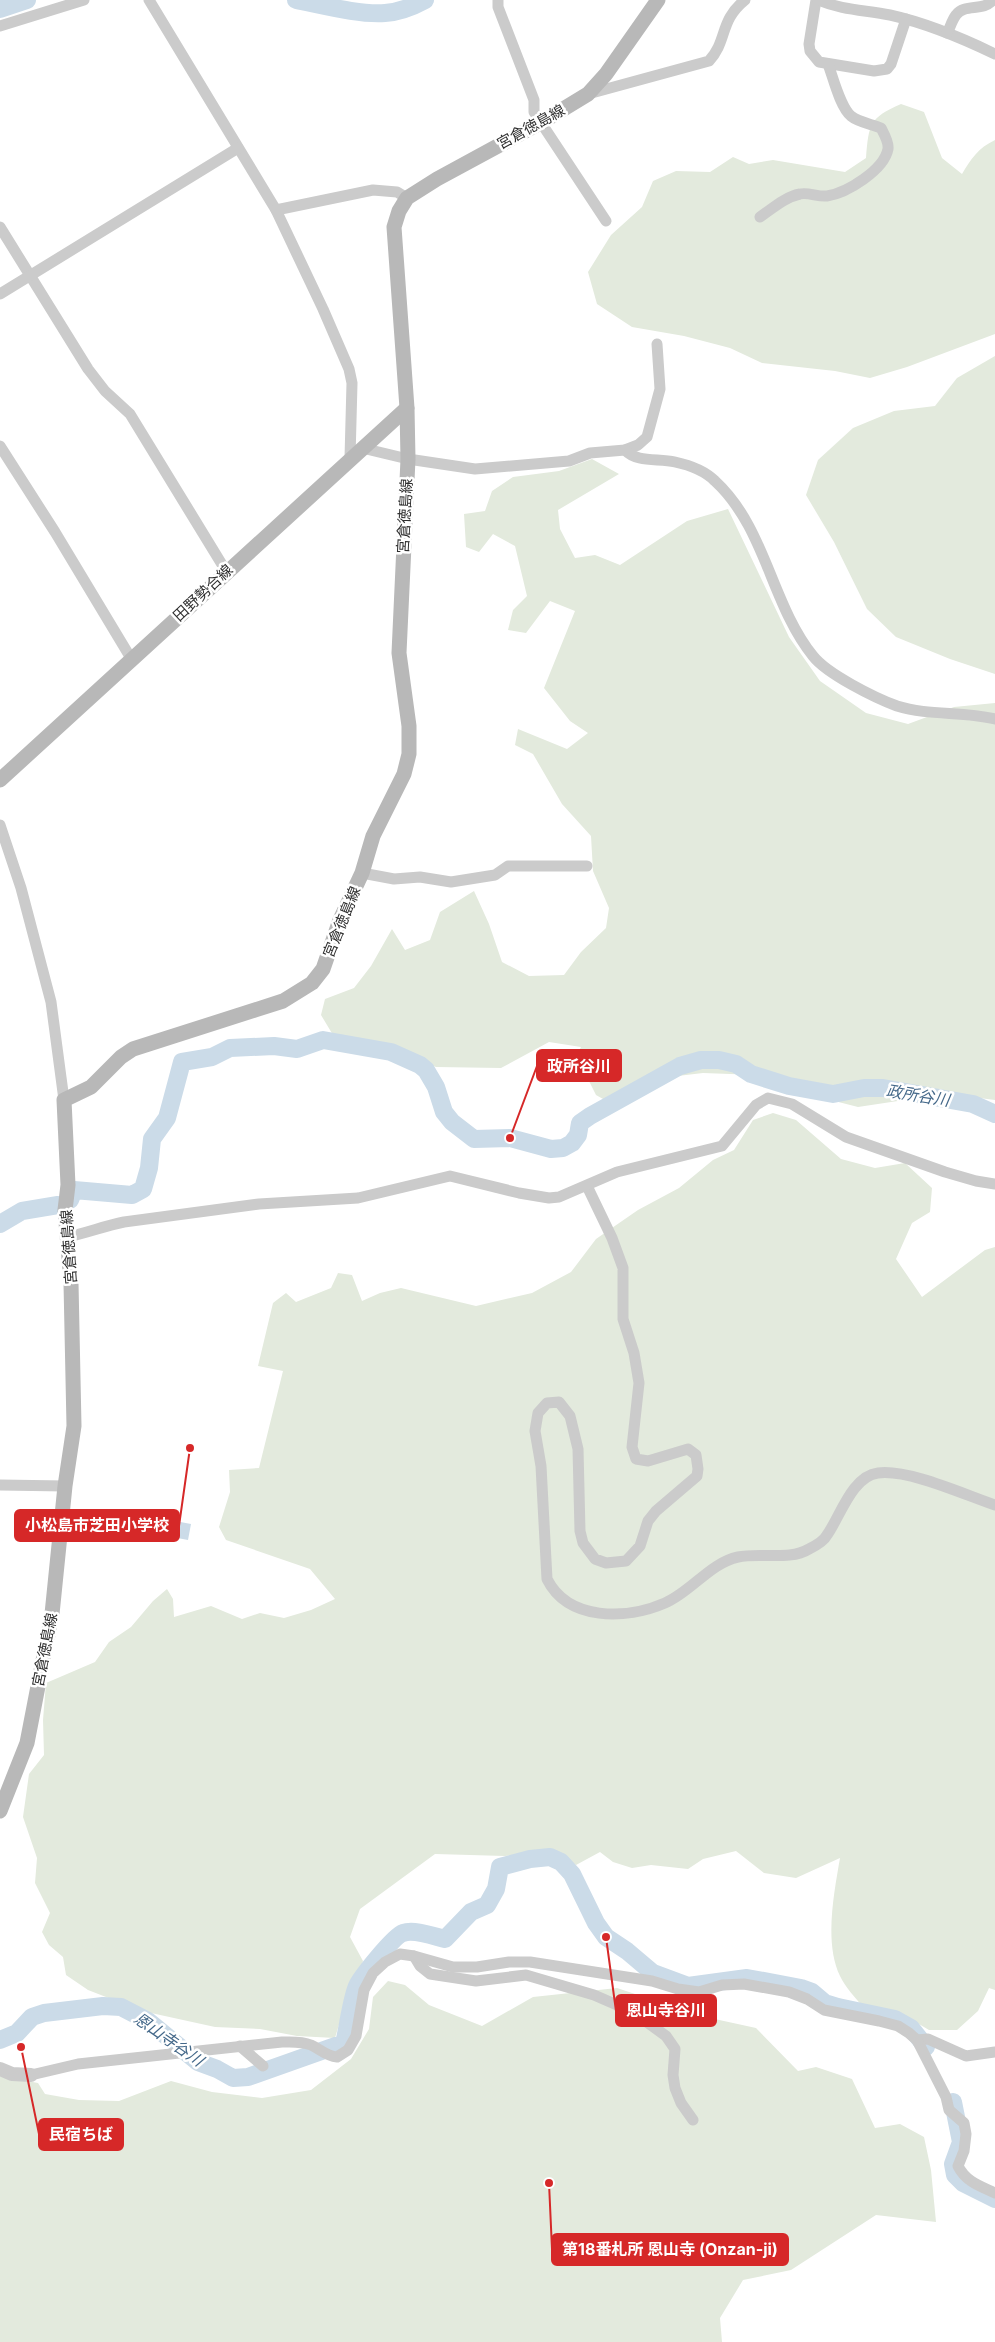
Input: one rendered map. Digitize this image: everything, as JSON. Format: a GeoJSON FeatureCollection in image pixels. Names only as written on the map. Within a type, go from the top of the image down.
{"type":"FeatureCollection","features":[{"type":"Feature","properties":{"kind":"main road","name":"宮倉徳島線"},"geometry":{"type":"LineString","coordinates":[[1,1804],[18,1768],[27,1743],[52,1614],[65,1486],[74,1426],[74,1358],[65,1210],[68,1166],[64,1100],[92,1087],[121,1058],[133,1049],[283,1001],[312,983],[323,969],[340,920],[362,873],[373,836],[404,774],[409,754],[409,726],[399,653],[408,459],[407,408],[394,227],[399,211],[407,198],[437,179],[542,122],[588,94],[606,74],[658,0]]}},
{"type":"Feature","properties":{"kind":"main road","name":"田野勢合線"},"geometry":{"type":"LineString","coordinates":[[0,780],[132,660],[226,571],[407,408]]}},
{"type":"Feature","properties":{"kind":"street"},"geometry":{"type":"LineString","coordinates":[[0,26],[84,0]]}},
{"type":"Feature","properties":{"kind":"street"},"geometry":{"type":"LineString","coordinates":[[149,0],[276,210],[348,369],[352,383],[350,458]]}},
{"type":"Feature","properties":{"kind":"street"},"geometry":{"type":"LineString","coordinates":[[498,0],[498,7],[534,100],[534,112],[606,221]]}},
{"type":"Feature","properties":{"kind":"street"},"geometry":{"type":"LineString","coordinates":[[588,94],[709,61],[717,52],[730,15],[745,0]]}},
{"type":"Feature","properties":{"kind":"street"},"geometry":{"type":"LineString","coordinates":[[906,19],[891,64],[886,69],[874,71],[819,62],[815,58],[809,44],[817,0],[836,8],[906,19],[947,33],[995,54]]}},
{"type":"Feature","properties":{"kind":"street"},"geometry":{"type":"LineString","coordinates":[[947,33],[956,14],[961,10],[984,7],[993,0]]}},
{"type":"Feature","properties":{"kind":"street"},"geometry":{"type":"LineString","coordinates":[[760,217],[786,199],[802,193],[827,196],[855,184],[880,168],[886,155],[888,148],[880,128],[851,116],[845,108],[828,64]]}},
{"type":"Feature","properties":{"kind":"street"},"geometry":{"type":"LineString","coordinates":[[0,294],[238,148]]}},
{"type":"Feature","properties":{"kind":"street"},"geometry":{"type":"LineString","coordinates":[[276,210],[373,190],[398,192],[407,198]]}},
{"type":"Feature","properties":{"kind":"street"},"geometry":{"type":"LineString","coordinates":[[0,227],[88,369],[106,391],[130,414],[226,571]]}},
{"type":"Feature","properties":{"kind":"street"},"geometry":{"type":"LineString","coordinates":[[362,448],[408,459],[474,469],[569,461],[590,453],[625,450],[638,446],[647,438],[660,389],[657,344]]}},
{"type":"Feature","properties":{"kind":"street"},"geometry":{"type":"LineString","coordinates":[[0,446],[55,532],[132,660]]}},
{"type":"Feature","properties":{"kind":"street"},"geometry":{"type":"LineString","coordinates":[[625,450],[632,457],[674,462],[693,467],[715,481],[741,513],[795,629],[813,658],[833,673],[872,695],[899,706],[937,713],[983,716],[995,719]]}},
{"type":"Feature","properties":{"kind":"street"},"geometry":{"type":"LineString","coordinates":[[0,825],[21,888],[50,1002],[64,1100]]}},
{"type":"Feature","properties":{"kind":"street"},"geometry":{"type":"LineString","coordinates":[[362,873],[394,879],[420,877],[451,882],[495,875],[508,866],[586,866]]}},
{"type":"Feature","properties":{"kind":"street"},"geometry":{"type":"LineString","coordinates":[[67,1237],[85,1234],[106,1225],[124,1222],[259,1204],[358,1198],[450,1176],[549,1198],[560,1197],[617,1172],[722,1146],[756,1105],[768,1098],[792,1104],[846,1137],[944,1172],[995,1184]]}},
{"type":"Feature","properties":{"kind":"street"},"geometry":{"type":"LineString","coordinates":[[587,1186],[612,1238],[623,1268],[623,1319],[634,1353],[639,1383],[632,1447],[636,1459],[648,1461],[688,1449],[696,1455],[698,1469],[697,1476],[656,1511],[648,1521],[640,1546],[626,1561],[606,1563],[595,1559],[583,1544],[580,1531],[580,1470],[570,1416],[559,1402],[547,1403],[538,1413],[535,1431],[541,1466],[547,1579],[552,1590],[575,1607],[590,1612],[612,1615],[636,1612],[665,1603],[723,1562],[739,1556],[796,1554],[808,1550],[827,1536],[855,1488],[868,1476],[877,1472],[896,1473],[942,1486],[995,1505]]}},
{"type":"Feature","properties":{"kind":"street"},"geometry":{"type":"LineString","coordinates":[[0,1484],[65,1486]]}},
{"type":"Feature","properties":{"kind":"street"},"geometry":{"type":"LineString","coordinates":[[0,2069],[12,2074],[31,2075],[78,2064],[240,2046],[299,2042],[312,2045],[328,2056],[336,2057],[348,2050],[356,2036],[364,1990],[373,1973],[385,1962],[400,1954],[453,1967],[477,1967],[508,1962],[530,1962],[652,1981],[678,1989],[699,1992],[722,1985],[744,1984],[789,1992],[832,2013],[898,2026],[917,2040],[946,2097],[949,2110],[964,2123],[966,2134],[964,2150],[958,2166],[970,2182],[995,2193]]}},
{"type":"Feature","properties":{"kind":"street"},"geometry":{"type":"LineString","coordinates":[[414,1956],[420,1966],[430,1974],[476,1981],[526,1975],[594,1995],[633,2012],[666,2036],[675,2048],[675,2088],[681,2103],[693,2120]]}},
{"type":"Feature","properties":{"kind":"street"},"geometry":{"type":"LineString","coordinates":[[917,2040],[928,2039],[966,2056],[995,2052]]}},
{"type":"Feature","properties":{"kind":"street"},"geometry":{"type":"LineString","coordinates":[[240,2046],[263,2066]]}},
{"type":"Feature","properties":{"kind":"shaded area"},"geometry":{"type":"Polygon","coordinates":[[[901,104],[924,112],[942,158],[962,174],[975,154],[995,140],[995,334],[907,367],[870,378],[835,371],[762,363],[730,348],[684,336],[632,327],[597,304],[588,272],[611,235],[642,207],[653,181],[676,171],[710,172],[733,157],[749,164],[773,160],[845,172],[866,158],[868,137],[877,118],[901,104]]]}},
{"type":"Feature","properties":{"kind":"shaded area"},"geometry":{"type":"Polygon","coordinates":[[[995,356],[995,674],[950,659],[896,637],[867,609],[834,542],[806,495],[818,460],[853,428],[894,411],[935,406],[957,378],[995,356]]]}},
{"type":"Feature","properties":{"kind":"shaded area"},"geometry":{"type":"Polygon","coordinates":[[[592,459],[619,474],[558,510],[560,529],[575,558],[595,555],[620,565],[687,521],[728,509],[789,637],[820,681],[866,713],[908,724],[954,707],[995,703],[995,1100],[956,1095],[858,1107],[811,1095],[784,1076],[703,1073],[669,1077],[619,1108],[596,1095],[588,1079],[570,1068],[581,1047],[549,1042],[501,1068],[436,1067],[392,1049],[336,1040],[321,1015],[325,999],[354,988],[371,966],[392,929],[405,950],[430,940],[440,912],[474,891],[489,924],[502,962],[529,976],[564,975],[581,952],[606,928],[609,908],[593,871],[591,836],[562,804],[533,754],[515,745],[518,729],[567,749],[588,733],[570,721],[544,688],[575,611],[550,601],[526,633],[508,630],[513,610],[527,596],[515,546],[493,534],[479,552],[466,547],[464,514],[485,511],[492,491],[513,477],[559,471],[592,459]]]}},
{"type":"Feature","properties":{"kind":"shaded area"},"geometry":{"type":"Polygon","coordinates":[[[773,1113],[796,1120],[841,1159],[875,1168],[905,1163],[932,1188],[930,1212],[912,1223],[896,1259],[922,1297],[985,1250],[995,1247],[995,1990],[989,1988],[978,2011],[957,2030],[929,2030],[897,2011],[863,2007],[842,1980],[832,1949],[832,1918],[840,1858],[796,1878],[764,1873],[736,1851],[703,1859],[688,1869],[651,1865],[632,1868],[613,1862],[600,1852],[576,1865],[546,1851],[505,1856],[435,1854],[360,1909],[350,1937],[363,1961],[343,2011],[335,2038],[297,2036],[260,2029],[215,2027],[142,2011],[88,1990],[66,1975],[63,1957],[49,1945],[42,1932],[50,1913],[35,1883],[37,1858],[23,1817],[29,1774],[44,1755],[43,1720],[46,1683],[95,1662],[109,1642],[131,1627],[153,1601],[167,1589],[173,1599],[174,1617],[211,1606],[242,1619],[260,1613],[284,1618],[311,1610],[335,1599],[310,1569],[226,1540],[219,1527],[230,1492],[229,1470],[259,1468],[283,1371],[258,1366],[273,1303],[286,1293],[296,1302],[331,1288],[338,1273],[352,1275],[362,1301],[380,1293],[401,1288],[476,1306],[532,1293],[571,1272],[596,1239],[638,1210],[679,1188],[713,1160],[734,1150],[753,1120],[773,1113]]]}},
{"type":"Feature","properties":{"kind":"shaded area"},"geometry":{"type":"Polygon","coordinates":[[[388,1981],[405,1985],[429,2005],[482,2026],[533,1997],[617,1988],[701,2016],[756,2028],[798,2071],[816,2067],[852,2079],[875,2128],[900,2124],[924,2137],[931,2170],[936,2222],[876,2215],[791,2270],[743,2280],[720,2318],[722,2342],[0,2342],[0,2076],[38,2083],[45,2094],[79,2100],[119,2101],[171,2081],[212,2092],[262,2098],[311,2090],[351,2059],[369,2029],[373,1997],[388,1981]]]}},
{"type":"Feature","properties":{"kind":"water"},"geometry":{"type":"Polygon","coordinates":[[[154,1517],[191,1524],[188,1540],[151,1533],[154,1517]]]}},
{"type":"Feature","properties":{"kind":"waterway"},"geometry":{"type":"LineString","coordinates":[[0,9],[27,0]]}},
{"type":"Feature","properties":{"kind":"waterway"},"geometry":{"type":"LineString","coordinates":[[296,0],[364,13],[400,10],[425,0]]}},
{"type":"Feature","properties":{"kind":"waterway","name":"政所谷川"},"geometry":{"type":"LineString","coordinates":[[70,1200],[74,1190],[132,1195],[143,1189],[149,1168],[152,1139],[167,1118],[182,1062],[212,1057],[230,1048],[274,1046],[297,1049],[323,1040],[391,1052],[420,1065],[426,1070],[436,1087],[444,1112],[452,1122],[474,1139],[510,1138],[551,1149],[563,1148],[572,1143],[578,1135],[580,1123],[590,1116],[680,1066],[701,1060],[719,1060],[736,1064],[751,1074],[789,1086],[833,1094],[864,1088],[883,1088],[973,1104],[995,1114]]}},
{"type":"Feature","properties":{"kind":"waterway","name":"政所谷川"},"geometry":{"type":"LineString","coordinates":[[0,1224],[22,1211],[58,1205]]}},
{"type":"Feature","properties":{"kind":"waterway","name":"恩山寺谷川"},"geometry":{"type":"LineString","coordinates":[[0,2040],[17,2033],[32,2017],[44,2013],[103,2006],[121,2007],[148,2021],[198,2062],[217,2069],[233,2078],[248,2077],[344,2043],[357,1986],[378,1957],[393,1941],[407,1932],[424,1933],[445,1939],[471,1912],[487,1905],[496,1889],[500,1867],[530,1859],[550,1857],[561,1862],[572,1874],[596,1923],[606,1937],[627,1951],[653,1973],[688,1986],[747,1978],[801,1988],[812,1992],[825,2003],[895,2019],[911,2028],[926,2047]]}},
{"type":"Feature","properties":{"kind":"waterway","name":"恩山寺谷川"},"geometry":{"type":"LineString","coordinates":[[953,2102],[961,2142],[953,2164],[955,2175],[963,2183],[995,2199]]}},
{"type":"Feature","properties":{"kind":"place","name":"政所谷川"},"geometry":{"type":"Point","coordinates":[510,1138]}},
{"type":"Feature","properties":{"kind":"place","name":"小松島市芝田小学校"},"geometry":{"type":"Point","coordinates":[190,1448]}},
{"type":"Feature","properties":{"kind":"place","name":"恩山寺谷川"},"geometry":{"type":"Point","coordinates":[606,1937]}},
{"type":"Feature","properties":{"kind":"place","name":"民宿ちば"},"geometry":{"type":"Point","coordinates":[21,2047]}},
{"type":"Feature","properties":{"kind":"place","name":"第18番札所 恩山寺 (Onzan-ji)"},"geometry":{"type":"Point","coordinates":[549,2183]}}]}
